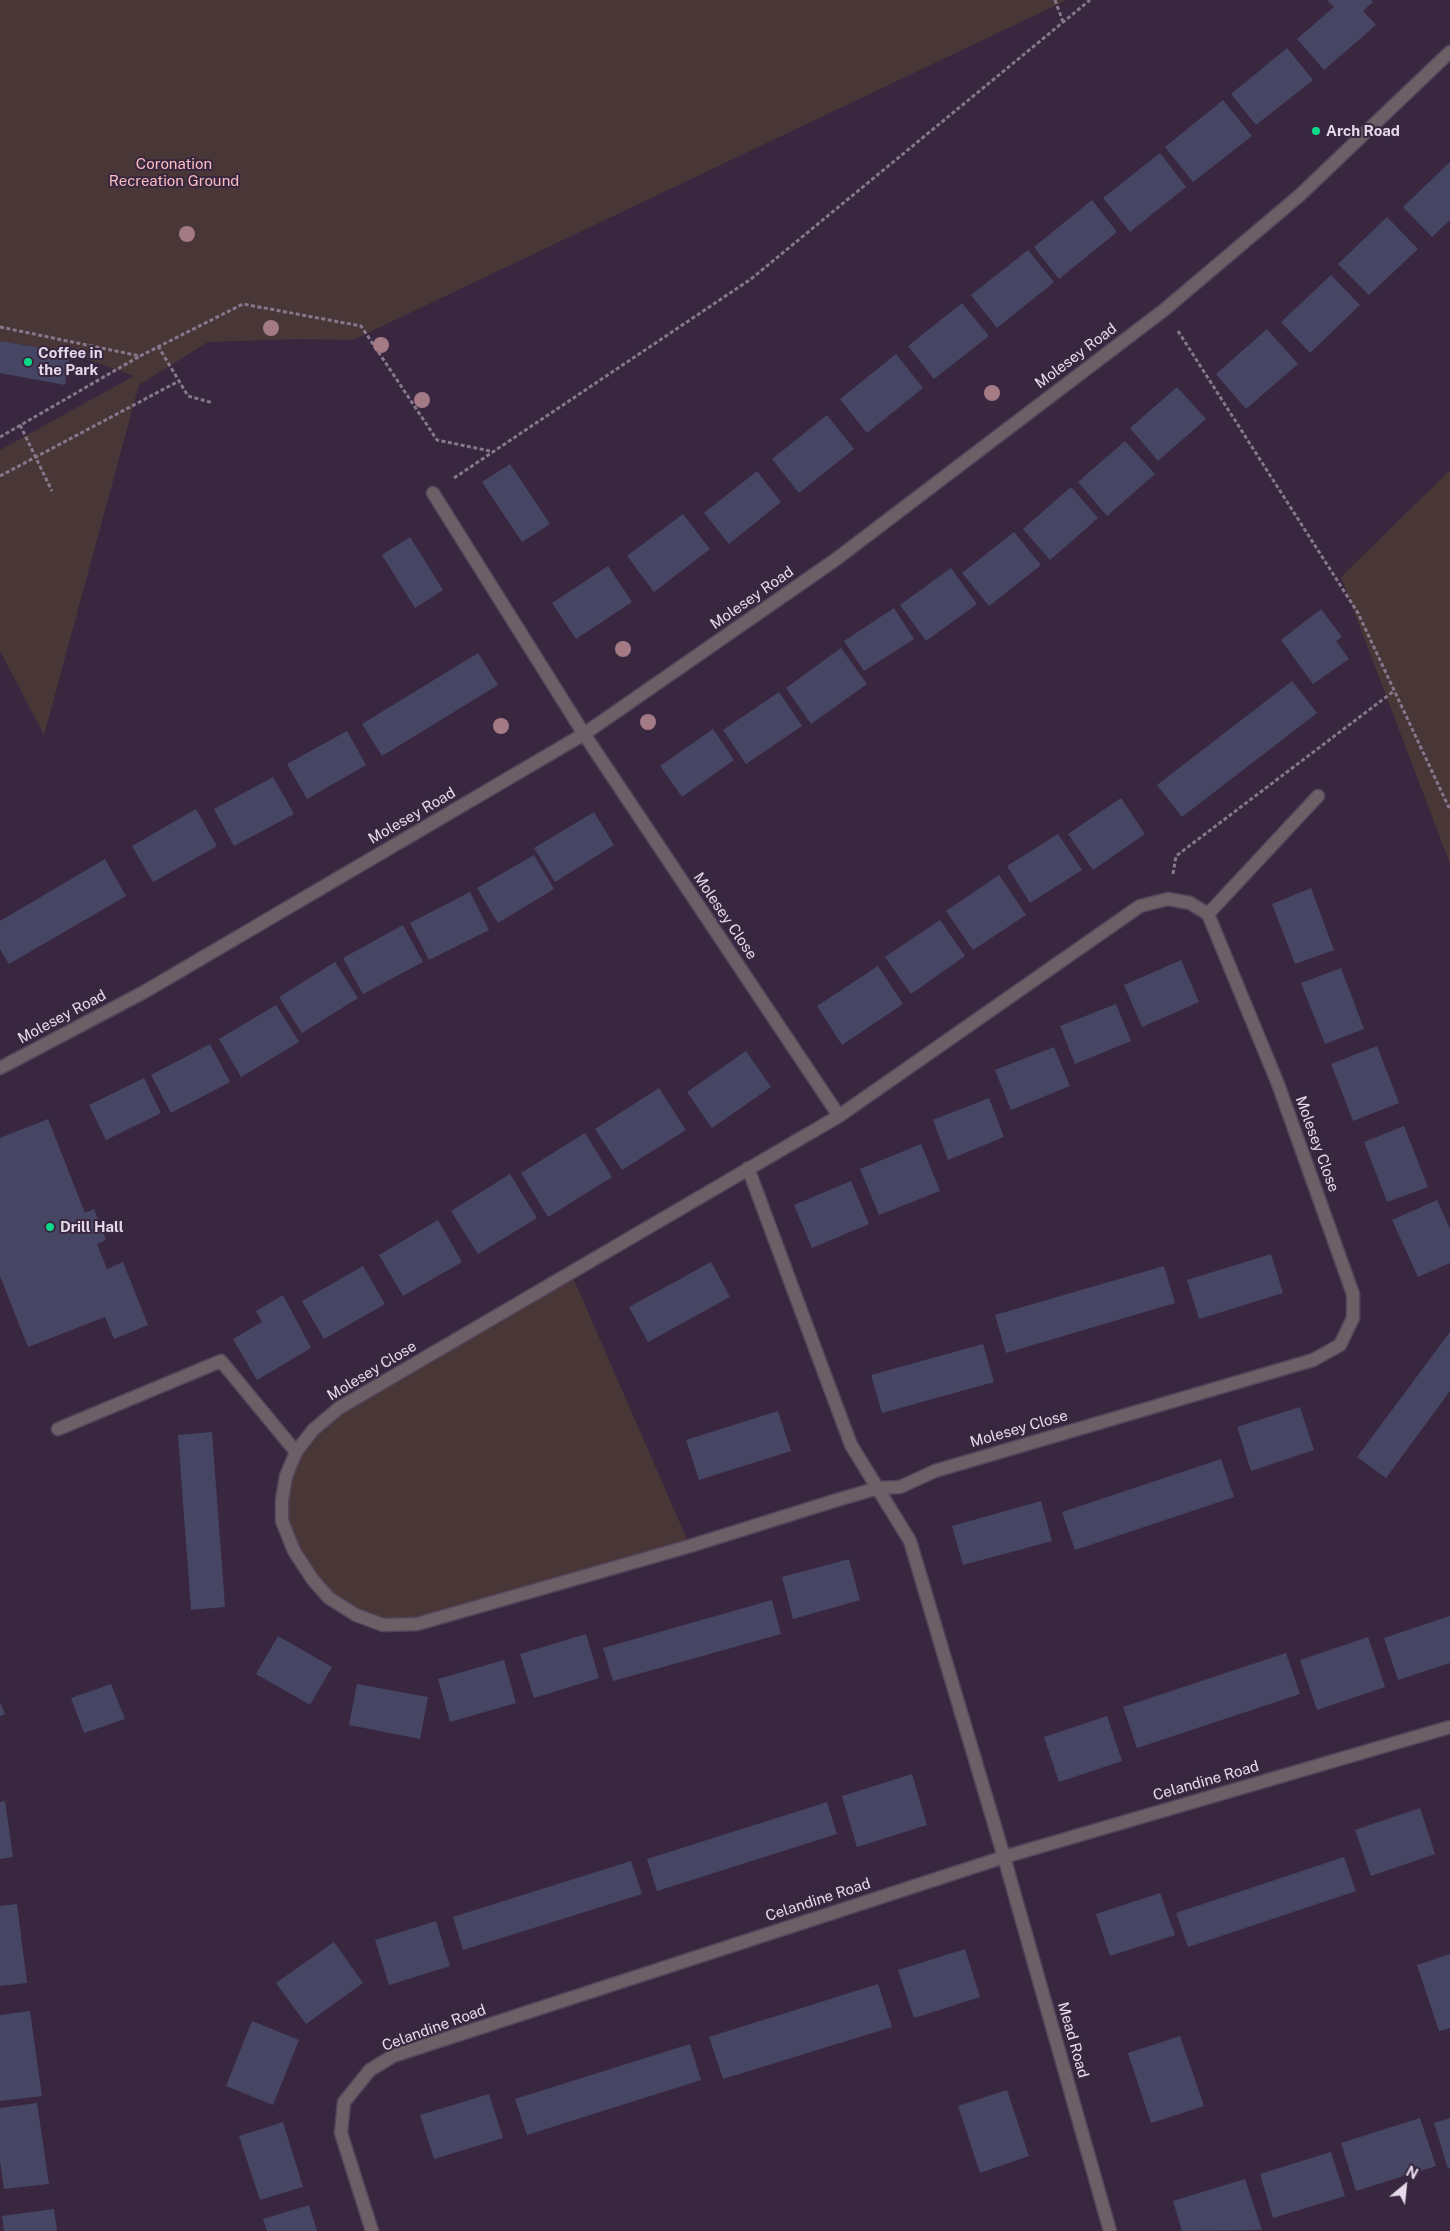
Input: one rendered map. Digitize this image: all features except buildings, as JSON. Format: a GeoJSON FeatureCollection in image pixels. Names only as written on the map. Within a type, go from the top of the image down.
{"type":"FeatureCollection","features":[{"type":"Feature","properties":{"kind":"street","name":"Molesey Road"},"geometry":{"type":"LineString","coordinates":[[0,1068],[144,992],[584,734],[835,560],[1164,310],[1300,195],[1450,52]]}},
{"type":"Feature","properties":{"kind":"street","name":"Molesey Close"},"geometry":{"type":"LineString","coordinates":[[433,493],[584,734],[839,1116]]}},
{"type":"Feature","properties":{"kind":"street"},"geometry":{"type":"LineString","coordinates":[[1208,914],[1318,796]]}},
{"type":"Feature","properties":{"kind":"street","name":"Molesey Close"},"geometry":{"type":"LineString","coordinates":[[1168,899],[1190,902],[1208,914],[1278,1084],[1353,1294],[1353,1318],[1340,1345],[1312,1360],[935,1470],[900,1486],[878,1488],[690,1546],[451,1616],[417,1624],[383,1625],[356,1615],[329,1598],[313,1580],[294,1551],[282,1521],[282,1500],[286,1476],[296,1452],[314,1430],[339,1408],[839,1116],[1140,906],[1168,899]]}},
{"type":"Feature","properties":{"kind":"street"},"geometry":{"type":"LineString","coordinates":[[748,1168],[851,1446],[878,1488]]}},
{"type":"Feature","properties":{"kind":"street"},"geometry":{"type":"LineString","coordinates":[[58,1429],[221,1361],[296,1452]]}},
{"type":"Feature","properties":{"kind":"street","name":"Mead Road"},"geometry":{"type":"LineString","coordinates":[[878,1488],[910,1541],[1004,1857],[1110,2231]]}},
{"type":"Feature","properties":{"kind":"street","name":"Celandine Road"},"geometry":{"type":"LineString","coordinates":[[372,2231],[341,2133],[344,2102],[370,2070],[392,2056],[1004,1857],[1450,1727]]}},
{"type":"Feature","properties":{"kind":"path"},"geometry":{"type":"LineString","coordinates":[[1056,0],[1063,22]]}},
{"type":"Feature","properties":{"kind":"path"},"geometry":{"type":"LineString","coordinates":[[433,493],[491,452],[751,279],[1090,0]]}},
{"type":"Feature","properties":{"kind":"path"},"geometry":{"type":"LineString","coordinates":[[0,437],[158,346],[243,304],[361,326],[438,440],[491,452]]}},
{"type":"Feature","properties":{"kind":"path"},"geometry":{"type":"LineString","coordinates":[[1164,310],[1358,613],[1450,810]]}},
{"type":"Feature","properties":{"kind":"path"},"geometry":{"type":"LineString","coordinates":[[0,327],[140,356]]}},
{"type":"Feature","properties":{"kind":"path"},"geometry":{"type":"LineString","coordinates":[[158,346],[188,396],[213,403]]}},
{"type":"Feature","properties":{"kind":"path"},"geometry":{"type":"LineString","coordinates":[[0,476],[179,381]]}},
{"type":"Feature","properties":{"kind":"path"},"geometry":{"type":"LineString","coordinates":[[20,425],[52,491]]}},
{"type":"Feature","properties":{"kind":"path"},"geometry":{"type":"LineString","coordinates":[[1168,899],[1176,856],[1394,691]]}},
{"type":"Feature","properties":{"kind":"green space","name":"Coronation Recreation Ground"},"geometry":{"type":"Polygon","coordinates":[[[0,0],[1067,0],[353,340],[297,339],[208,342],[139,385],[44,735],[0,651],[0,450],[134,376],[70,353],[0,341],[0,0]]]}},
{"type":"Feature","properties":{"kind":"green space"},"geometry":{"type":"Polygon","coordinates":[[[1450,470],[1450,864],[1341,577],[1450,470]]]}},
{"type":"Feature","properties":{"kind":"green space"},"geometry":{"type":"Polygon","coordinates":[[[571,1273],[690,1546],[451,1616],[383,1625],[329,1598],[294,1551],[282,1500],[286,1476],[313,1430],[571,1273]]]}},
{"type":"Feature","properties":{"kind":"place","name":"Arch Road"},"geometry":{"type":"Point","coordinates":[1316,131]}},
{"type":"Feature","properties":{"kind":"place","name":"Coffee in the Park"},"geometry":{"type":"Point","coordinates":[28,362]}},
{"type":"Feature","properties":{"kind":"place","name":"Drill Hall"},"geometry":{"type":"Point","coordinates":[50,1227]}}]}
